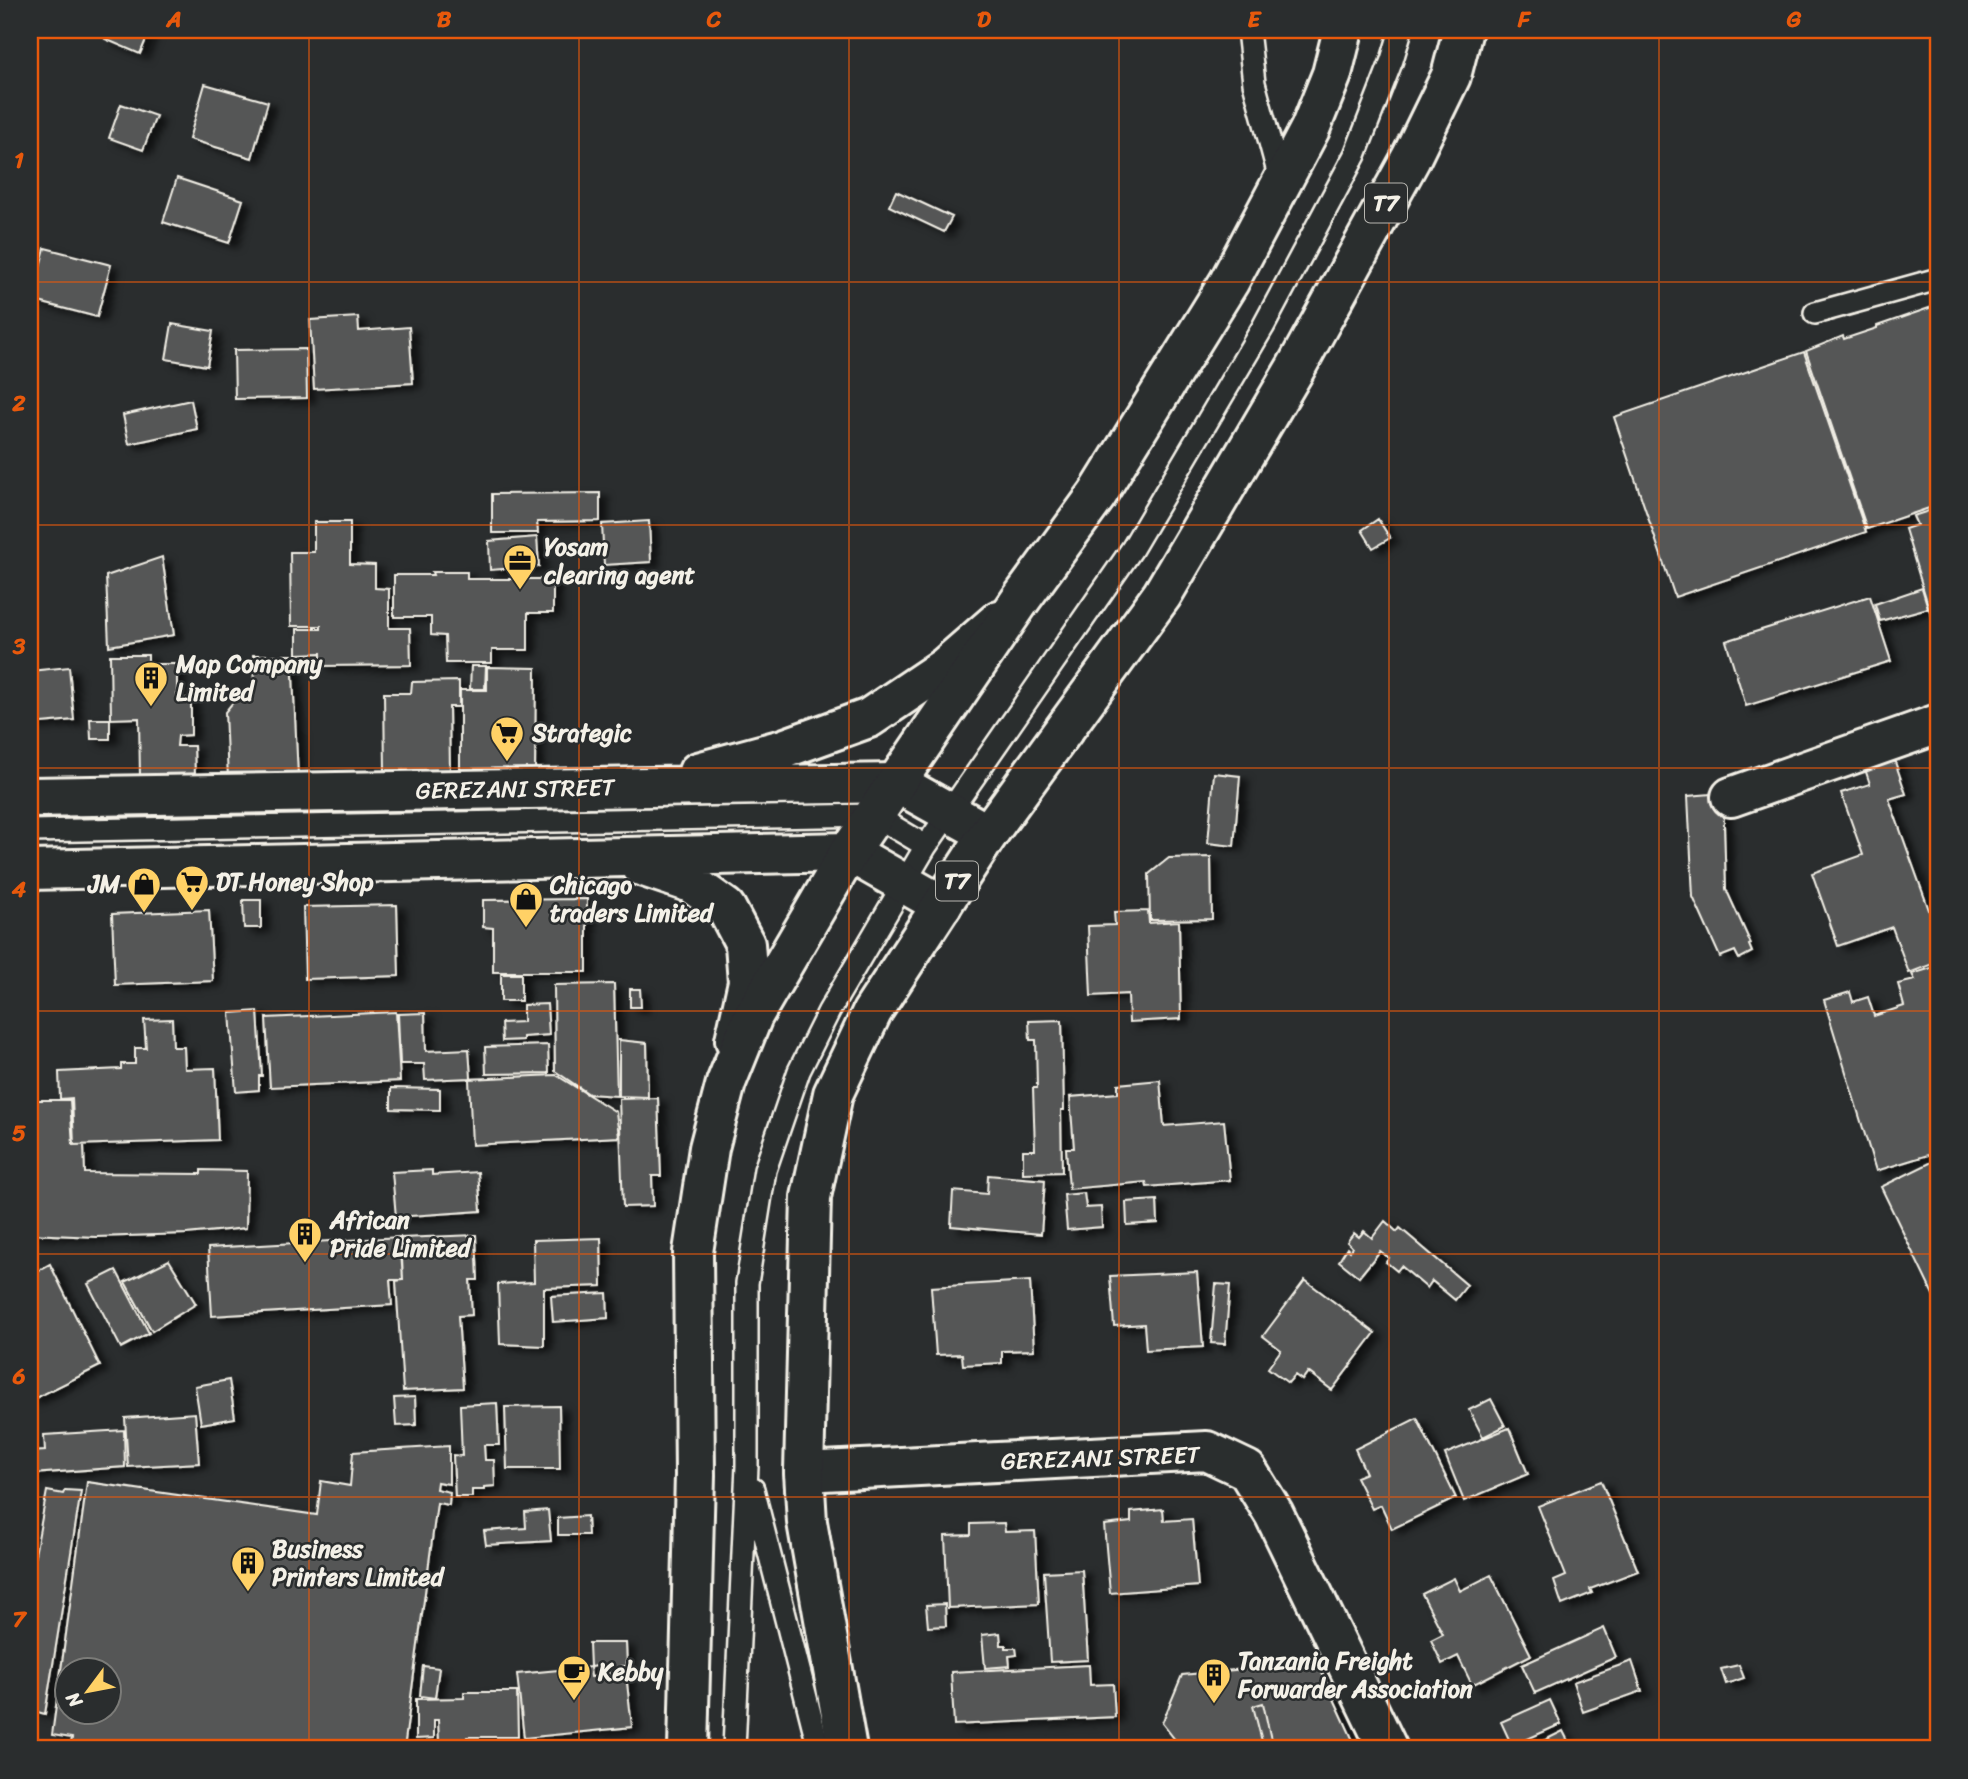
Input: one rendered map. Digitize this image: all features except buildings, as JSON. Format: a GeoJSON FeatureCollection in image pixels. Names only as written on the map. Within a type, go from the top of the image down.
{"type":"FeatureCollection","features":[{"type":"Feature","properties":{"kind":"main road"},"geometry":{"type":"LineString","coordinates":[[726,1083],[753,1016],[849,852],[1019,602],[1097,495],[1229,282],[1314,118],[1332,74],[1343,30]]}},
{"type":"Feature","properties":{"kind":"main road","name":"T7"},"geometry":{"type":"LineString","coordinates":[[804,1472],[811,1197],[833,1094],[872,1012],[988,834],[1162,595],[1295,369],[1411,158],[1451,76],[1463,30]]}},
{"type":"Feature","properties":{"kind":"main road"},"geometry":{"type":"LineString","coordinates":[[642,787],[783,749],[869,718],[946,667],[1019,602]]}},
{"type":"Feature","properties":{"kind":"main road"},"geometry":{"type":"LineString","coordinates":[[1731,797],[1938,724]]}},
{"type":"Feature","properties":{"kind":"main road","name":"T7"},"geometry":{"type":"LineString","coordinates":[[897,783],[988,834]]}},
{"type":"Feature","properties":{"kind":"main road","name":"GEREZANI STREET"},"geometry":{"type":"LineString","coordinates":[[30,797],[897,783]]}},
{"type":"Feature","properties":{"kind":"main road"},"geometry":{"type":"LineString","coordinates":[[30,870],[849,852]]}},
{"type":"Feature","properties":{"kind":"main road","name":"T7"},"geometry":{"type":"LineString","coordinates":[[849,852],[942,905]]}},
{"type":"Feature","properties":{"kind":"main road"},"geometry":{"type":"LineString","coordinates":[[615,858],[691,883],[726,908],[745,943],[748,982],[709,1147],[694,1252],[695,1475],[688,1749]]}},
{"type":"Feature","properties":{"kind":"main road","name":"GEREZANI STREET"},"geometry":{"type":"LineString","coordinates":[[804,1472],[1207,1451],[1247,1470],[1267,1503],[1388,1749]]}},
{"type":"Feature","properties":{"kind":"main road"},"geometry":{"type":"LineString","coordinates":[[804,1472],[807,1522],[847,1749]]}},
{"type":"Feature","properties":{"kind":"lane"},"geometry":{"type":"LineString","coordinates":[[1248,30],[1254,83],[1281,185]]}},
{"type":"Feature","properties":{"kind":"lane"},"geometry":{"type":"LineString","coordinates":[[734,1749],[747,1466],[747,1283],[765,1170],[799,1071],[829,1011],[903,882],[1132,549],[1263,327],[1355,155],[1401,30]]}},
{"type":"Feature","properties":{"kind":"lane"},"geometry":{"type":"LineString","coordinates":[[1815,313],[1938,279]]}},
{"type":"Feature","properties":{"kind":"lane"},"geometry":{"type":"LineString","coordinates":[[30,831],[874,815],[926,846]]}},
{"type":"Feature","properties":{"kind":"lane"},"geometry":{"type":"LineString","coordinates":[[747,1466],[819,1749]]}},
{"type":"Feature","properties":{"kind":"place","name":"Yosam clearing agent"},"geometry":{"type":"Point","coordinates":[520,591]}},
{"type":"Feature","properties":{"kind":"place","name":"Map Company Limited"},"geometry":{"type":"Point","coordinates":[151,708]}},
{"type":"Feature","properties":{"kind":"place","name":"Strategic"},"geometry":{"type":"Point","coordinates":[507,763]}},
{"type":"Feature","properties":{"kind":"place","name":"DT Honey Shop"},"geometry":{"type":"Point","coordinates":[192,912]}},
{"type":"Feature","properties":{"kind":"place","name":"JM"},"geometry":{"type":"Point","coordinates":[144,914]}},
{"type":"Feature","properties":{"kind":"place","name":"Chicago traders Limited"},"geometry":{"type":"Point","coordinates":[526,929]}},
{"type":"Feature","properties":{"kind":"place","name":"African Pride Limited"},"geometry":{"type":"Point","coordinates":[305,1264]}},
{"type":"Feature","properties":{"kind":"place","name":"Business Printers Limited"},"geometry":{"type":"Point","coordinates":[248,1593]}},
{"type":"Feature","properties":{"kind":"place","name":"Kebby"},"geometry":{"type":"Point","coordinates":[574,1702]}},
{"type":"Feature","properties":{"kind":"place","name":"Tanzania Freight Forwarder Association"},"geometry":{"type":"Point","coordinates":[1214,1705]}}]}
